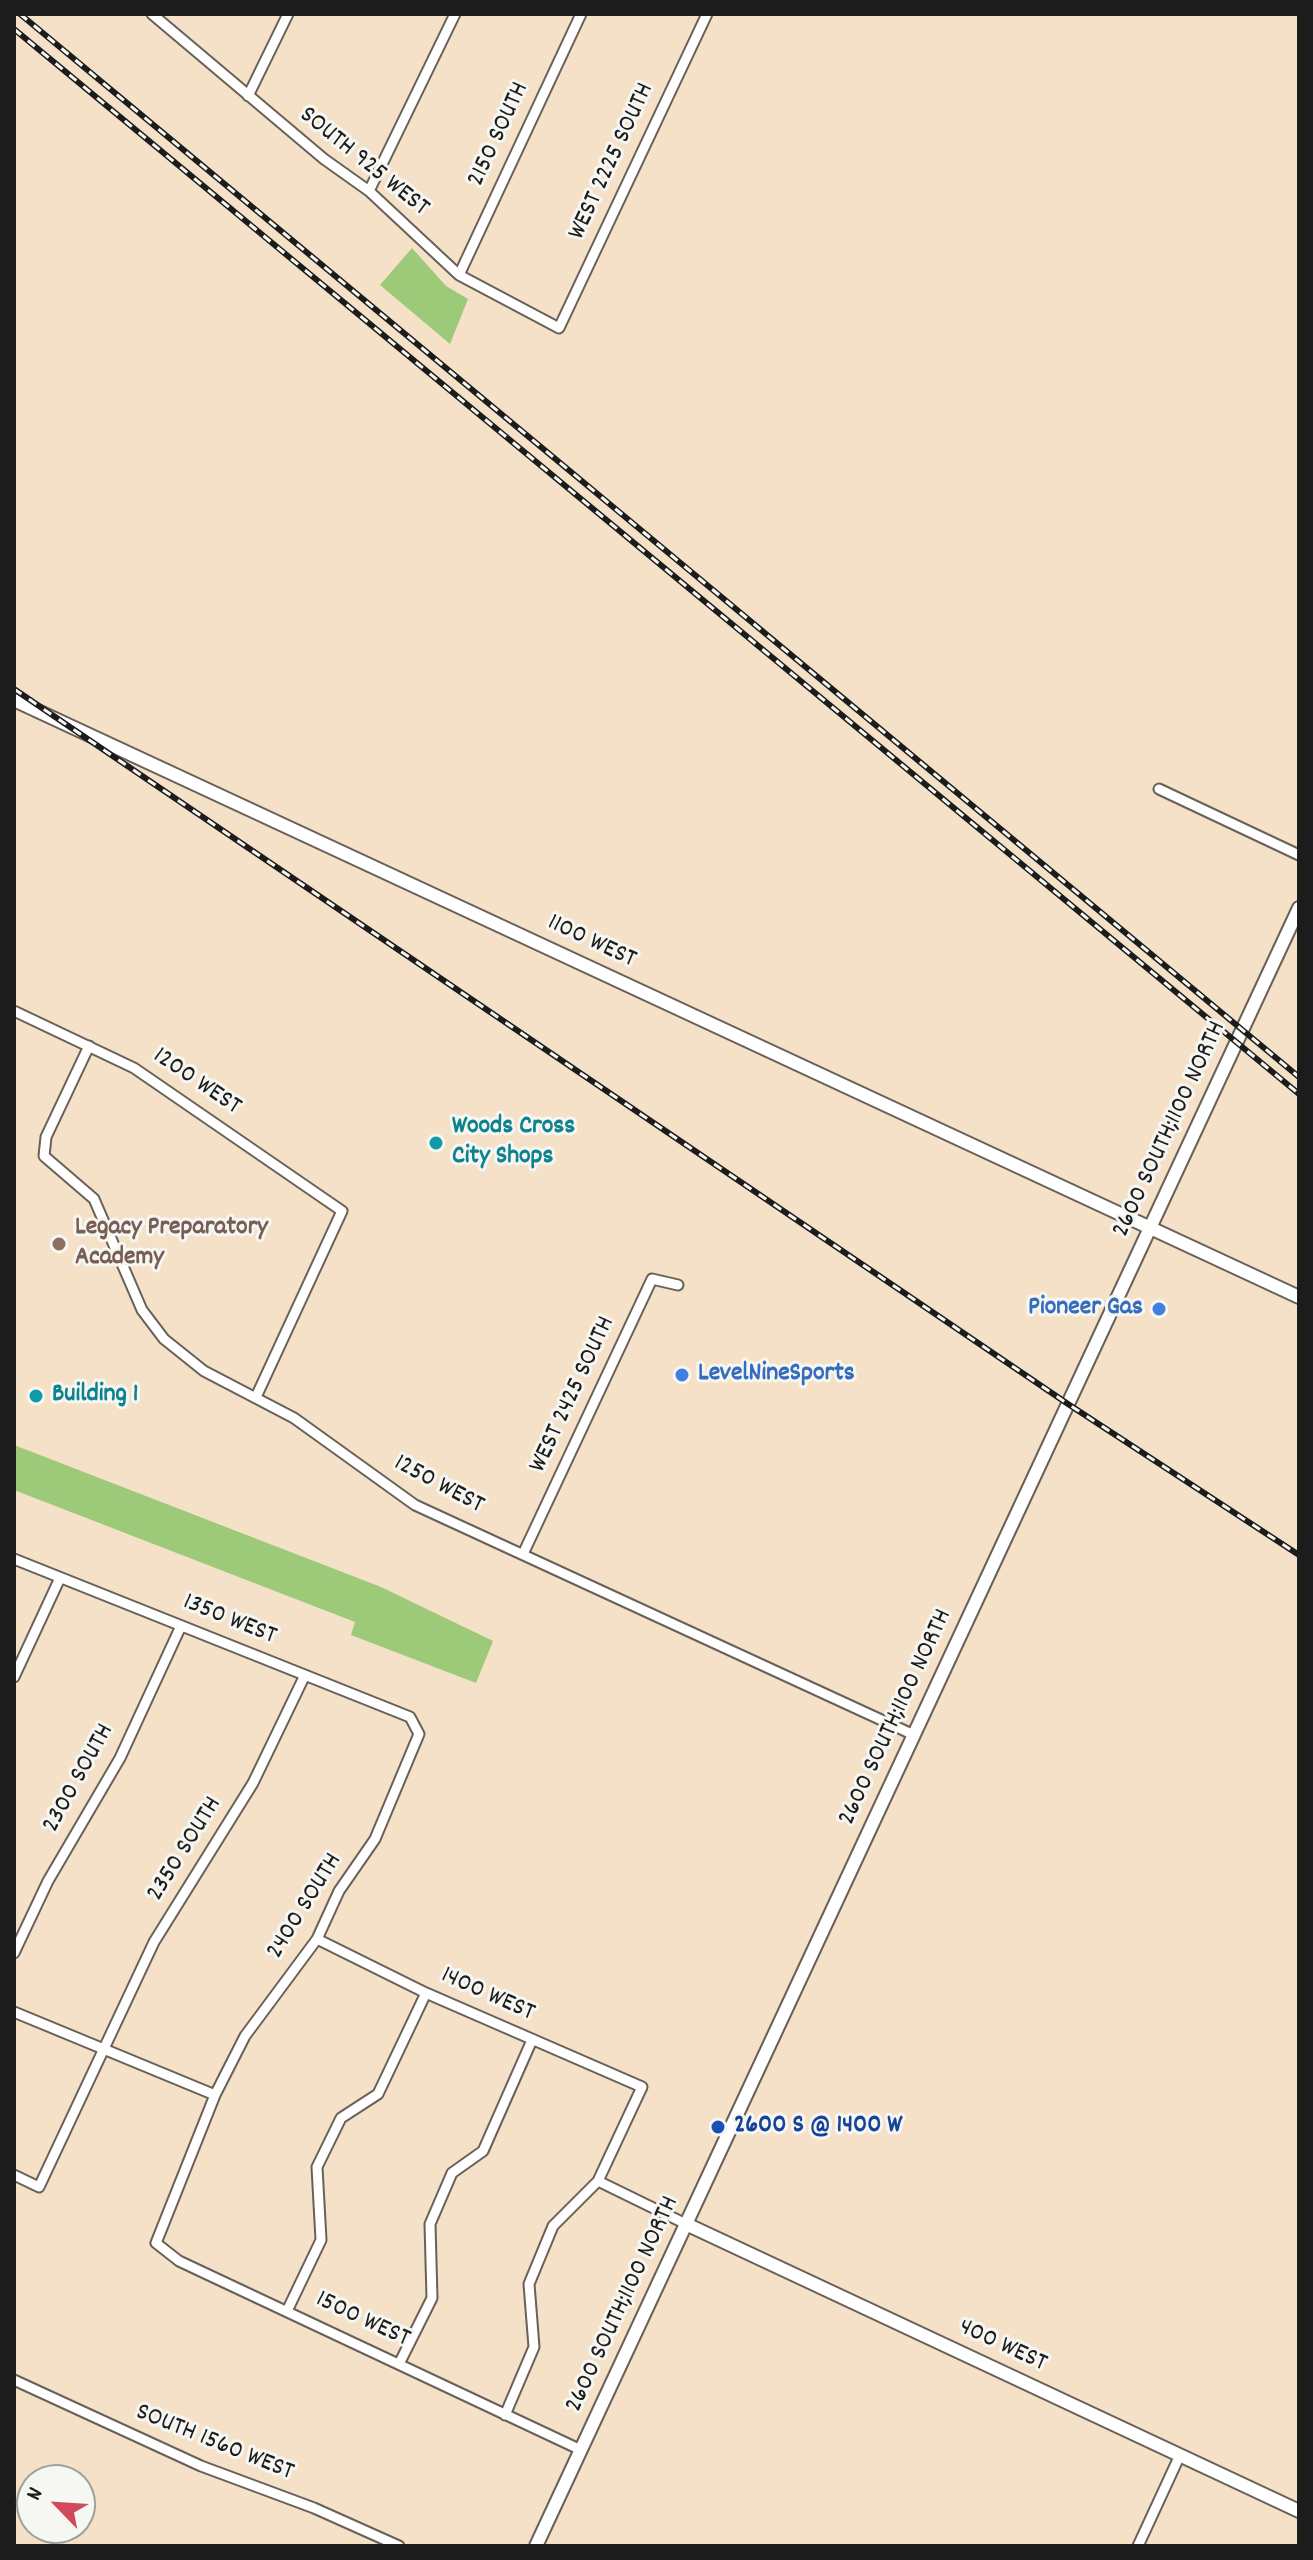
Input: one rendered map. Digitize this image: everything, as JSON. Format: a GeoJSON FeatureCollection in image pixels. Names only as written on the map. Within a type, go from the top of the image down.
{"type":"FeatureCollection","features":[{"type":"Feature","properties":{"kind":"street"},"geometry":{"type":"LineString","coordinates":[[248,96],[288,14]]}},
{"type":"Feature","properties":{"kind":"street"},"geometry":{"type":"LineString","coordinates":[[369,191],[455,14]]}},
{"type":"Feature","properties":{"kind":"street","name":"2150 SOUTH"},"geometry":{"type":"LineString","coordinates":[[459,275],[581,14]]}},
{"type":"Feature","properties":{"kind":"street","name":"WEST 2225 SOUTH"},"geometry":{"type":"LineString","coordinates":[[559,328],[707,14]]}},
{"type":"Feature","properties":{"kind":"street","name":"SOUTH 925 WEST"},"geometry":{"type":"LineString","coordinates":[[155,15],[248,96],[369,191],[459,275],[559,328]]}},
{"type":"Feature","properties":{"kind":"street","name":"1100 WEST"},"geometry":{"type":"LineString","coordinates":[[14,700],[1299,1297]]}},
{"type":"Feature","properties":{"kind":"street"},"geometry":{"type":"LineString","coordinates":[[1159,789],[1299,855]]}},
{"type":"Feature","properties":{"kind":"street","name":"2600 SOUTH;1100 NORTH"},"geometry":{"type":"LineString","coordinates":[[536,2546],[1299,908]]}},
{"type":"Feature","properties":{"kind":"street","name":"1200 WEST"},"geometry":{"type":"LineString","coordinates":[[14,1011],[141,1072],[342,1211],[256,1397]]}},
{"type":"Feature","properties":{"kind":"street","name":"1250 WEST"},"geometry":{"type":"LineString","coordinates":[[89,1046],[46,1137],[44,1156],[81,1185],[100,1208],[133,1291],[164,1339],[204,1371],[294,1418],[415,1505],[914,1735]]}},
{"type":"Feature","properties":{"kind":"street","name":"WEST 2425 SOUTH"},"geometry":{"type":"LineString","coordinates":[[523,1554],[652,1279],[678,1285]]}},
{"type":"Feature","properties":{"kind":"street","name":"1350 WEST"},"geometry":{"type":"LineString","coordinates":[[14,1559],[410,1717],[419,1734]]}},
{"type":"Feature","properties":{"kind":"street"},"geometry":{"type":"LineString","coordinates":[[14,1677],[60,1578]]}},
{"type":"Feature","properties":{"kind":"street","name":"2300 SOUTH"},"geometry":{"type":"LineString","coordinates":[[14,1953],[48,1881],[120,1758],[181,1626]]}},
{"type":"Feature","properties":{"kind":"street","name":"2350 SOUTH"},"geometry":{"type":"LineString","coordinates":[[14,2175],[39,2187],[102,2046],[154,1942],[253,1783],[305,1675]]}},
{"type":"Feature","properties":{"kind":"street","name":"2400 SOUTH"},"geometry":{"type":"LineString","coordinates":[[215,2095],[245,2036],[317,1939],[339,1891],[375,1839],[419,1734]]}},
{"type":"Feature","properties":{"kind":"street","name":"1400 WEST"},"geometry":{"type":"LineString","coordinates":[[317,1939],[426,1993],[642,2087],[598,2181]]}},
{"type":"Feature","properties":{"kind":"street"},"geometry":{"type":"LineString","coordinates":[[287,2311],[321,2240],[317,2167],[341,2118],[378,2094],[426,1993]]}},
{"type":"Feature","properties":{"kind":"street"},"geometry":{"type":"LineString","coordinates":[[14,2012],[215,2095]]}},
{"type":"Feature","properties":{"kind":"street"},"geometry":{"type":"LineString","coordinates":[[400,2362],[432,2298],[430,2224],[452,2173],[483,2151],[532,2040]]}},
{"type":"Feature","properties":{"kind":"street","name":"1500 WEST"},"geometry":{"type":"LineString","coordinates":[[215,2095],[165,2212],[156,2243],[179,2261],[400,2362],[581,2450]]}},
{"type":"Feature","properties":{"kind":"street"},"geometry":{"type":"LineString","coordinates":[[505,2415],[534,2347],[529,2284],[553,2226],[598,2181],[686,2224]]}},
{"type":"Feature","properties":{"kind":"street","name":"400 WEST"},"geometry":{"type":"LineString","coordinates":[[686,2224],[1299,2511]]}},
{"type":"Feature","properties":{"kind":"street","name":"SOUTH 1560 WEST"},"geometry":{"type":"LineString","coordinates":[[14,2380],[201,2466],[314,2508],[399,2546]]}},
{"type":"Feature","properties":{"kind":"street"},"geometry":{"type":"LineString","coordinates":[[1138,2546],[1180,2455]]}},
{"type":"Feature","properties":{"kind":"green space"},"geometry":{"type":"Polygon","coordinates":[[[412,248],[446,286],[468,299],[450,344],[380,285],[412,248]]]}},
{"type":"Feature","properties":{"kind":"green space"},"geometry":{"type":"Polygon","coordinates":[[[14,1445],[381,1587],[493,1641],[476,1683],[351,1635],[355,1622],[14,1490],[14,1445]]]}},
{"type":"Feature","properties":{"kind":"railway"},"geometry":{"type":"LineString","coordinates":[[20,14],[1299,1077]]}},
{"type":"Feature","properties":{"kind":"railway"},"geometry":{"type":"LineString","coordinates":[[14,29],[1299,1094]]}},
{"type":"Feature","properties":{"kind":"railway"},"geometry":{"type":"LineString","coordinates":[[14,689],[1068,1404],[1299,1555]]}},
{"type":"Feature","properties":{"kind":"place","name":"Woods Cross City Shops"},"geometry":{"type":"Point","coordinates":[436,1143]}},
{"type":"Feature","properties":{"kind":"place","name":"Legacy Preparatory Academy"},"geometry":{"type":"Point","coordinates":[59,1244]}},
{"type":"Feature","properties":{"kind":"place","name":"Pioneer Gas"},"geometry":{"type":"Point","coordinates":[1159,1309]}},
{"type":"Feature","properties":{"kind":"place","name":"LevelNineSports"},"geometry":{"type":"Point","coordinates":[682,1375]}},
{"type":"Feature","properties":{"kind":"place","name":"Building 1"},"geometry":{"type":"Point","coordinates":[36,1396]}},
{"type":"Feature","properties":{"kind":"place","name":"2600 S @ 1400 W"},"geometry":{"type":"Point","coordinates":[718,2127]}}]}
